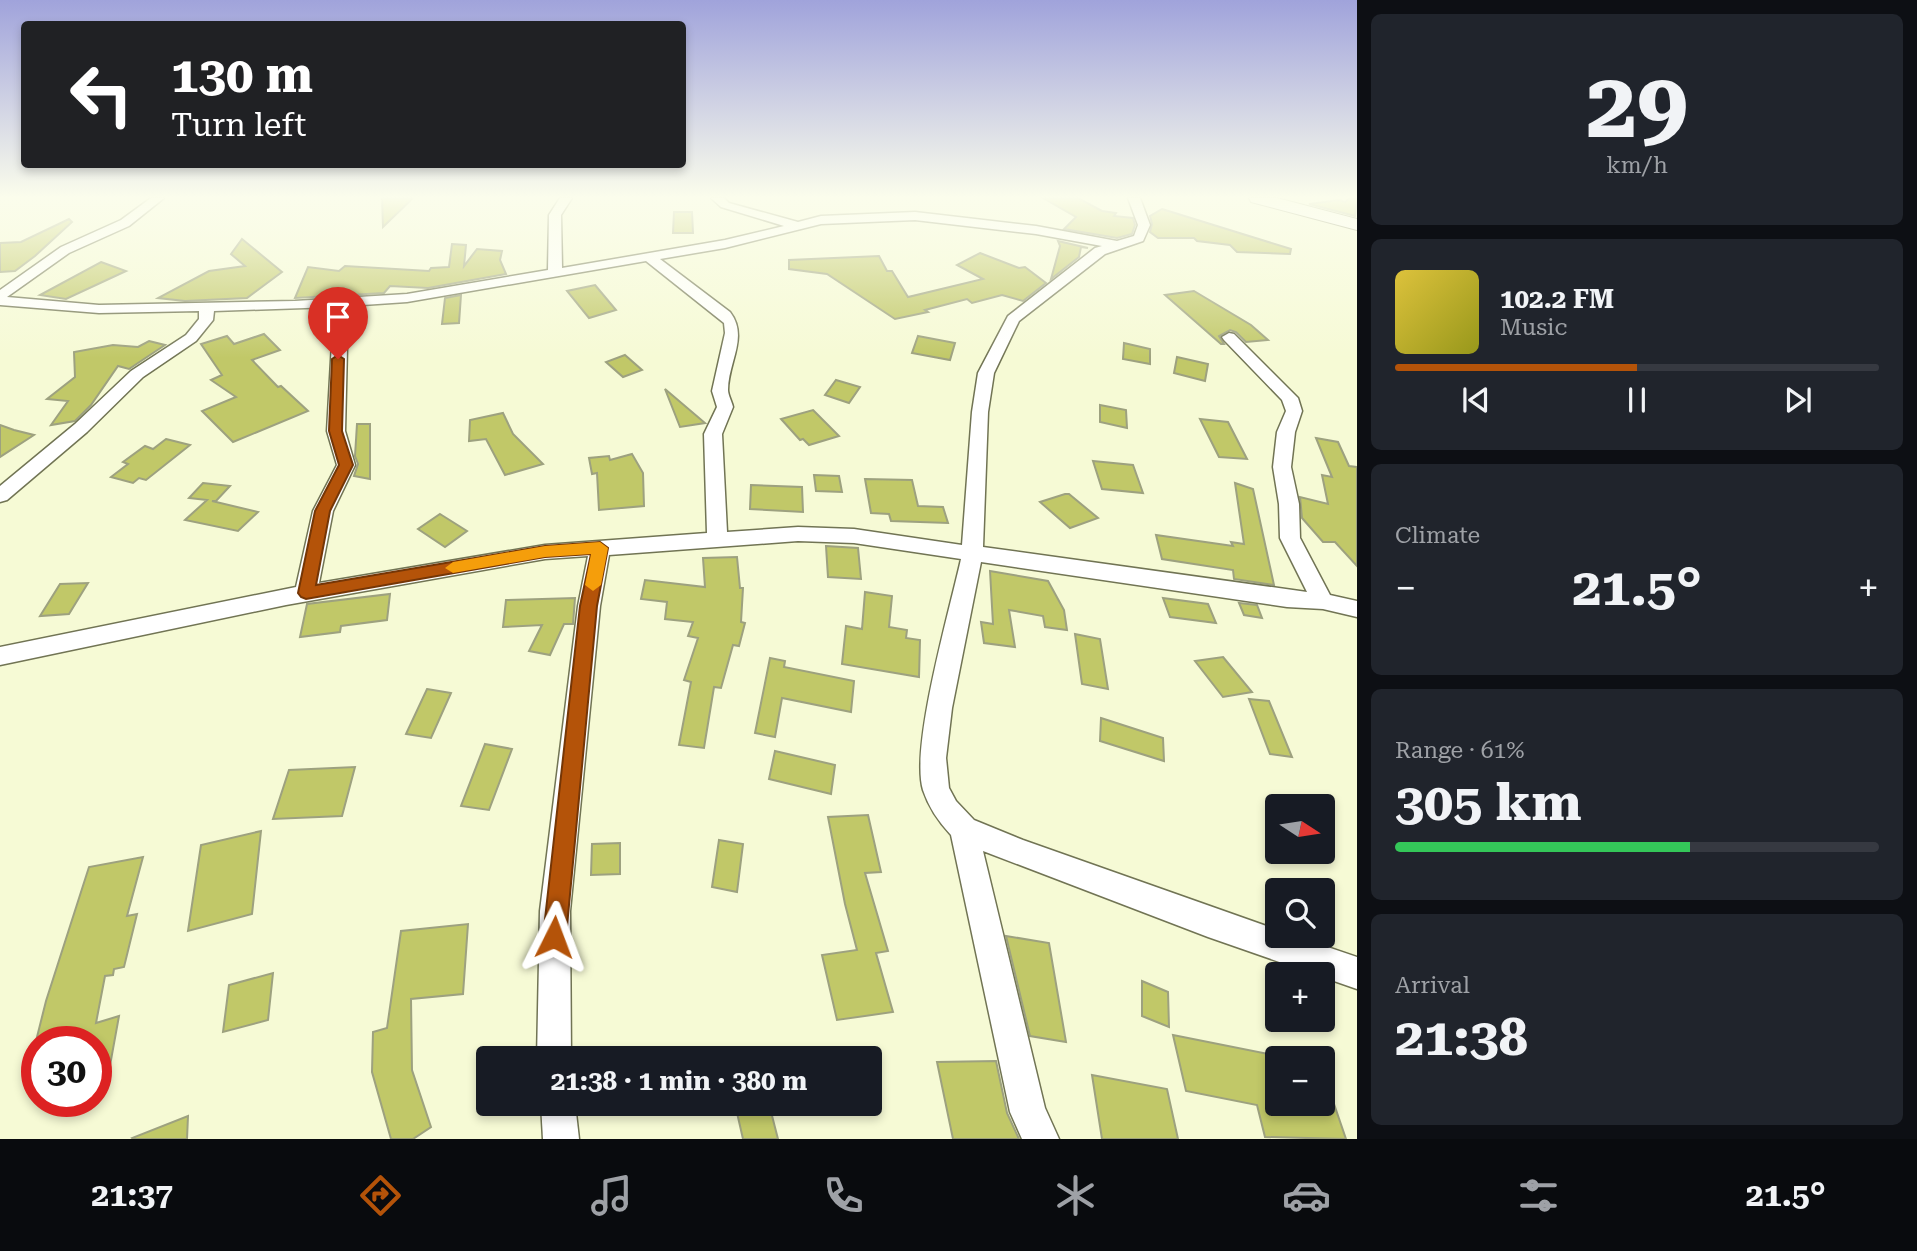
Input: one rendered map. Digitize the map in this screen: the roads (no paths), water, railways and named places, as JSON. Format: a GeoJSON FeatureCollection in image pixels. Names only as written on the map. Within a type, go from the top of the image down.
{"type":"FeatureCollection","features":[{"type":"Feature","properties":{"kind":"street"},"geometry":{"type":"LineString","coordinates":[[0,296],[63,251]]}},
{"type":"Feature","properties":{"kind":"street"},"geometry":{"type":"LineString","coordinates":[[555,251],[555,273]]}},
{"type":"Feature","properties":{"kind":"street"},"geometry":{"type":"LineString","coordinates":[[0,301],[99,309],[341,303],[407,298],[687,251]]}},
{"type":"Feature","properties":{"kind":"street"},"geometry":{"type":"LineString","coordinates":[[1100,251],[1013,319],[986,373],[980,412],[972,555],[960,600],[933,758],[936,789],[946,810],[964,829],[1020,853],[1195,918],[1357,973]]}},
{"type":"Feature","properties":{"kind":"street"},"geometry":{"type":"LineString","coordinates":[[650,258],[731,323],[732,333],[720,391],[725,407],[713,434],[717,539]]}},
{"type":"Feature","properties":{"kind":"street"},"geometry":{"type":"LineString","coordinates":[[0,320],[21,303]]}},
{"type":"Feature","properties":{"kind":"street"},"geometry":{"type":"LineString","coordinates":[[306,593],[323,511],[346,465],[336,431],[341,303]]}},
{"type":"Feature","properties":{"kind":"street"},"geometry":{"type":"LineString","coordinates":[[0,496],[71,437],[137,374],[172,353],[196,333],[206,320],[207,306]]}},
{"type":"Feature","properties":{"kind":"street"},"geometry":{"type":"LineString","coordinates":[[1229,337],[1290,398],[1294,411],[1286,432],[1282,467],[1289,504],[1290,538],[1322,601]]}},
{"type":"Feature","properties":{"kind":"street"},"geometry":{"type":"LineString","coordinates":[[0,656],[306,593],[545,552],[799,534],[854,536],[1287,599],[1322,601],[1357,609]]}},
{"type":"Feature","properties":{"kind":"street"},"geometry":{"type":"LineString","coordinates":[[554,1046],[555,911],[589,606],[600,548]]}},
{"type":"Feature","properties":{"kind":"street"},"geometry":{"type":"LineString","coordinates":[[964,829],[1028,1112],[1041,1139]]}}]}
